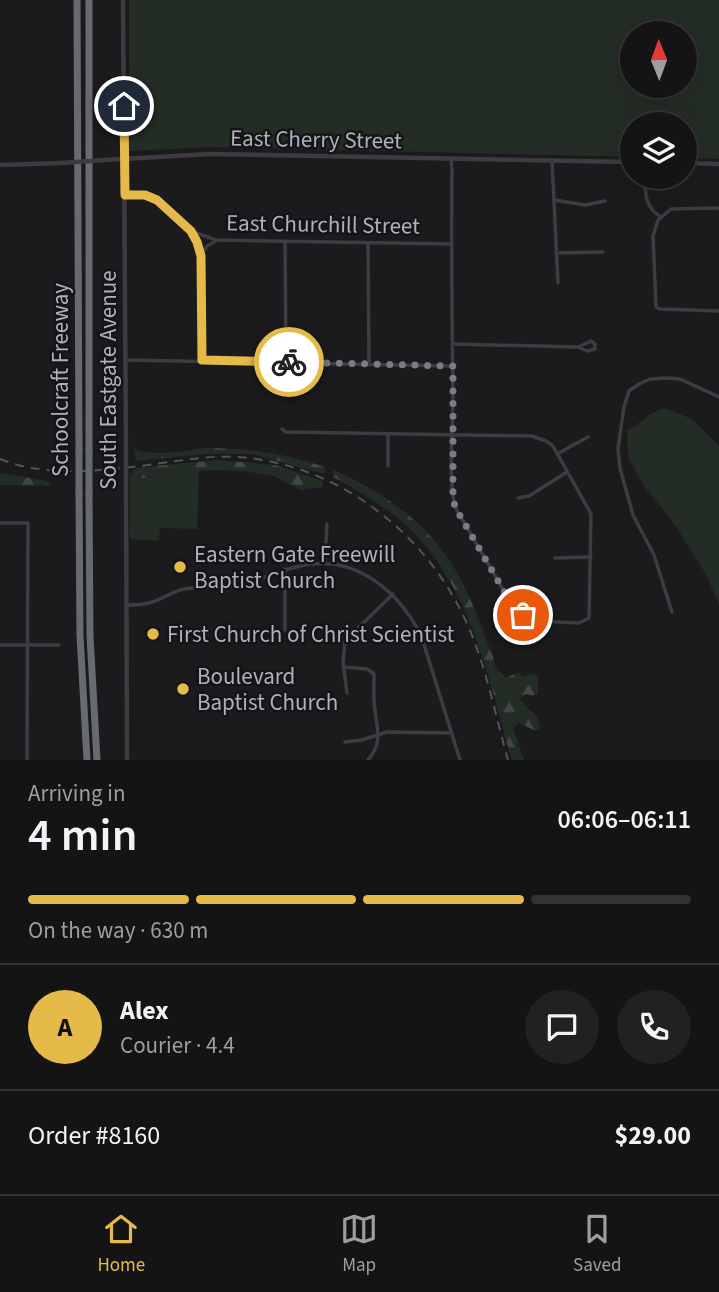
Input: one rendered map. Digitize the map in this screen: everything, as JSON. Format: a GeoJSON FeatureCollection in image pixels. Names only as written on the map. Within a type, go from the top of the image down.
{"type":"FeatureCollection","features":[{"type":"Feature","properties":{"kind":"highway","name":"Schoolcraft Freeway"},"geometry":{"type":"LineString","coordinates":[[77,0],[80,635],[88,760]]}},
{"type":"Feature","properties":{"kind":"highway","name":"Schoolcraft Freeway"},"geometry":{"type":"LineString","coordinates":[[89,0],[90,648],[97,760]]}},
{"type":"Feature","properties":{"kind":"street","name":"South Eastgate Avenue"},"geometry":{"type":"LineString","coordinates":[[123,0],[127,760]]}},
{"type":"Feature","properties":{"kind":"street","name":"East Cherry Street"},"geometry":{"type":"LineString","coordinates":[[0,165],[210,154],[620,162]]}},
{"type":"Feature","properties":{"kind":"street"},"geometry":{"type":"LineString","coordinates":[[282,429],[286,432],[388,435],[453,436],[532,436],[546,441],[553,446],[591,514],[589,618],[579,623],[535,621],[523,615],[508,598],[460,517],[453,497],[453,436],[453,366],[451,158]]}},
{"type":"Feature","properties":{"kind":"street"},"geometry":{"type":"LineString","coordinates":[[552,161],[558,283]]}},
{"type":"Feature","properties":{"kind":"street"},"geometry":{"type":"LineString","coordinates":[[697,163],[719,164]]}},
{"type":"Feature","properties":{"kind":"street"},"geometry":{"type":"LineString","coordinates":[[645,189],[645,197],[655,215],[661,218]]}},
{"type":"Feature","properties":{"kind":"street","name":"East Churchill Street"},"geometry":{"type":"LineString","coordinates":[[125,195],[152,197],[191,231],[216,240],[451,244]]}},
{"type":"Feature","properties":{"kind":"street"},"geometry":{"type":"LineString","coordinates":[[554,200],[585,205],[605,201]]}},
{"type":"Feature","properties":{"kind":"street"},"geometry":{"type":"LineString","coordinates":[[719,208],[677,207],[665,212],[655,226],[653,236],[656,307],[719,311]]}},
{"type":"Feature","properties":{"kind":"street"},"geometry":{"type":"LineString","coordinates":[[191,231],[201,256],[202,360]]}},
{"type":"Feature","properties":{"kind":"street"},"geometry":{"type":"LineString","coordinates":[[201,256],[207,246],[216,240]]}},
{"type":"Feature","properties":{"kind":"street"},"geometry":{"type":"LineString","coordinates":[[285,242],[286,362]]}},
{"type":"Feature","properties":{"kind":"street"},"geometry":{"type":"LineString","coordinates":[[369,243],[369,364]]}},
{"type":"Feature","properties":{"kind":"street"},"geometry":{"type":"LineString","coordinates":[[556,253],[603,252]]}},
{"type":"Feature","properties":{"kind":"street"},"geometry":{"type":"LineString","coordinates":[[452,344],[578,347]]}},
{"type":"Feature","properties":{"kind":"street"},"geometry":{"type":"LineString","coordinates":[[125,360],[453,366]]}},
{"type":"Feature","properties":{"kind":"street"},"geometry":{"type":"LineString","coordinates":[[672,612],[654,555],[633,515],[620,468],[618,449],[624,407],[629,391],[650,379],[680,379],[719,397]]}},
{"type":"Feature","properties":{"kind":"street"},"geometry":{"type":"LineString","coordinates":[[388,435],[388,466]]}},
{"type":"Feature","properties":{"kind":"street"},"geometry":{"type":"LineString","coordinates":[[557,454],[588,437]]}},
{"type":"Feature","properties":{"kind":"street"},"geometry":{"type":"LineString","coordinates":[[518,498],[529,496],[567,472]]}},
{"type":"Feature","properties":{"kind":"street"},"geometry":{"type":"LineString","coordinates":[[0,523],[28,523],[27,760]]}},
{"type":"Feature","properties":{"kind":"street"},"geometry":{"type":"LineString","coordinates":[[325,563],[327,524]]}},
{"type":"Feature","properties":{"kind":"street"},"geometry":{"type":"LineString","coordinates":[[555,558],[591,557]]}},
{"type":"Feature","properties":{"kind":"street"},"geometry":{"type":"LineString","coordinates":[[127,605],[149,603],[184,589],[234,586],[285,569],[325,563],[363,573],[393,594],[413,618],[421,635],[460,760]]}},
{"type":"Feature","properties":{"kind":"street"},"geometry":{"type":"LineString","coordinates":[[285,569],[285,630]]}},
{"type":"Feature","properties":{"kind":"street"},"geometry":{"type":"LineString","coordinates":[[346,693],[345,641],[393,594]]}},
{"type":"Feature","properties":{"kind":"street"},"geometry":{"type":"LineString","coordinates":[[0,645],[59,645]]}},
{"type":"Feature","properties":{"kind":"street"},"geometry":{"type":"LineString","coordinates":[[344,667],[368,669],[374,674],[374,708],[379,733],[378,744],[368,760]]}},
{"type":"Feature","properties":{"kind":"street"},"geometry":{"type":"LineString","coordinates":[[345,742],[362,740],[379,733],[452,733]]}},
{"type":"Feature","properties":{"kind":"green space"},"geometry":{"type":"Polygon","coordinates":[[[129,0],[719,0],[719,159],[697,158],[697,112],[620,112],[620,157],[215,147],[129,151],[129,0]]]}},
{"type":"Feature","properties":{"kind":"green space"},"geometry":{"type":"Polygon","coordinates":[[[665,408],[692,419],[719,446],[719,605],[707,576],[675,525],[644,486],[628,457],[627,431],[650,414],[665,408]]]}},
{"type":"Feature","properties":{"kind":"green space"},"geometry":{"type":"Polygon","coordinates":[[[205,448],[252,450],[294,458],[325,467],[325,474],[252,454],[208,454],[136,461],[134,449],[161,453],[205,448]]]}},
{"type":"Feature","properties":{"kind":"green space"},"geometry":{"type":"Polygon","coordinates":[[[218,460],[275,465],[323,481],[322,487],[300,490],[274,476],[244,471],[212,470],[137,479],[132,474],[135,468],[218,460]]]}},
{"type":"Feature","properties":{"kind":"green space"},"geometry":{"type":"Polygon","coordinates":[[[333,470],[387,499],[418,523],[432,538],[462,581],[495,666],[505,678],[519,672],[522,677],[529,674],[538,675],[538,694],[526,694],[520,698],[537,717],[540,729],[536,731],[519,723],[513,728],[524,760],[512,760],[474,634],[446,575],[428,548],[405,524],[379,504],[333,477],[333,470]]]}},
{"type":"Feature","properties":{"kind":"green space"},"geometry":{"type":"Polygon","coordinates":[[[199,471],[197,529],[160,528],[159,541],[130,539],[132,474],[138,479],[199,471]]]}},
{"type":"Feature","properties":{"kind":"green space"},"geometry":{"type":"Polygon","coordinates":[[[0,473],[47,481],[51,486],[0,485],[0,473]]]}},
{"type":"Feature","properties":{"kind":"railway"},"geometry":{"type":"LineString","coordinates":[[0,459],[47,470],[73,471],[125,468],[200,458],[241,457],[280,464],[318,476],[354,495],[387,519],[417,547],[442,578],[470,631],[483,667],[508,760]]}},
{"type":"Feature","properties":{"kind":"way so far"},"geometry":{"type":"LineString","coordinates":[[289,362],[453,366],[455,507],[508,598],[523,615]]}},
{"type":"Feature","properties":{"kind":"place","name":"Eastern Gate Freewill Baptist Church"},"geometry":{"type":"Point","coordinates":[180,567]}},
{"type":"Feature","properties":{"kind":"place","name":"First Church of Christ Scientist"},"geometry":{"type":"Point","coordinates":[153,634]}},
{"type":"Feature","properties":{"kind":"place","name":"Boulevard Baptist Church"},"geometry":{"type":"Point","coordinates":[183,689]}},
{"type":"Feature","properties":{"kind":"route"},"geometry":{"type":"LineString","coordinates":[[124,106],[125,195],[145,195],[157,200],[191,231],[197,242],[201,256],[202,360],[289,362]]}}]}
